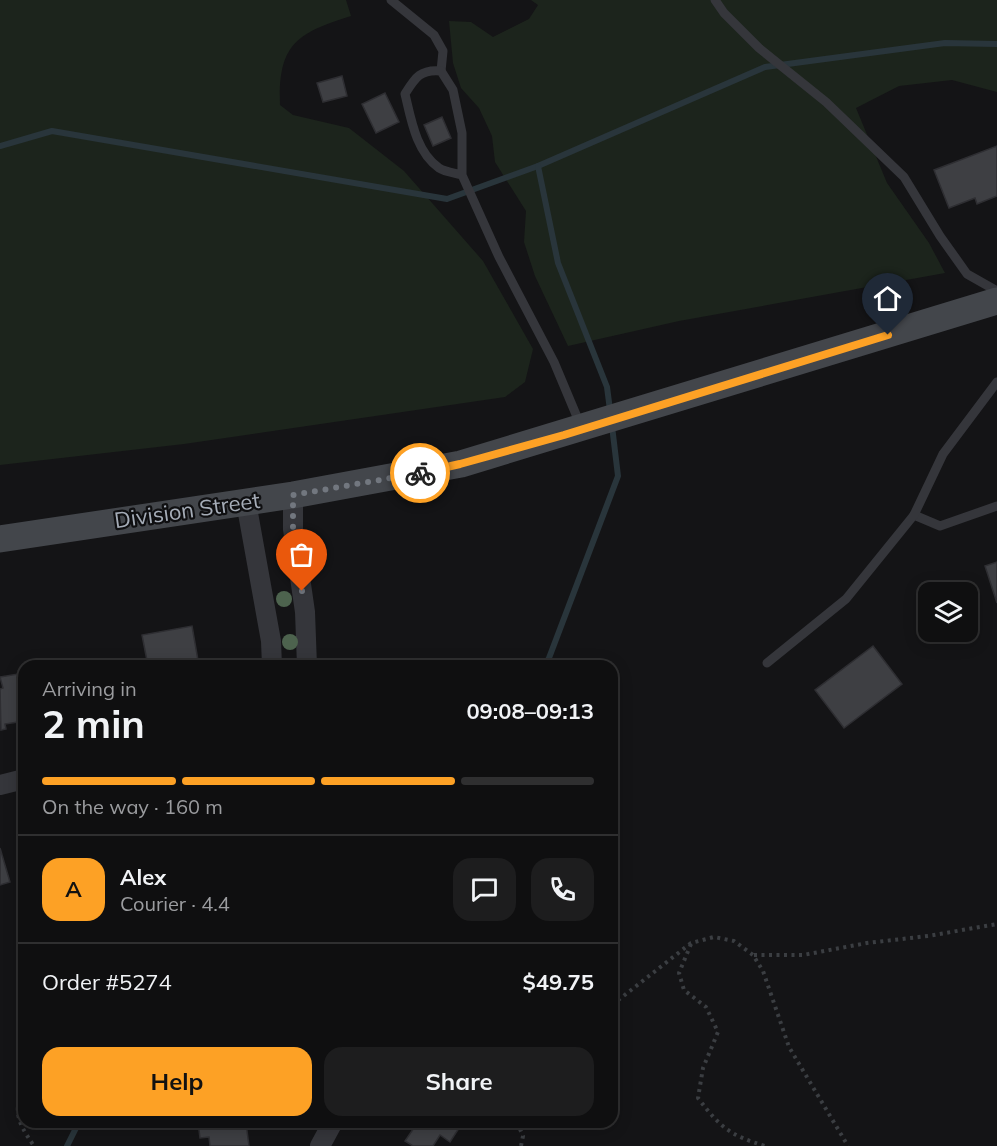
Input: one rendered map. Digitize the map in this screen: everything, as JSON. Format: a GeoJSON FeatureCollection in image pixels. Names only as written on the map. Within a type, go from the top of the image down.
{"type":"FeatureCollection","features":[{"type":"Feature","properties":{"kind":"street","name":"Division Street"},"geometry":{"type":"LineString","coordinates":[[0,539],[293,495],[460,464],[997,302]]}},
{"type":"Feature","properties":{"kind":"street"},"geometry":{"type":"LineString","coordinates":[[293,495],[293,529],[305,612],[307,660]]}},
{"type":"Feature","properties":{"kind":"street"},"geometry":{"type":"LineString","coordinates":[[246,501],[272,641],[272,660]]}},
{"type":"Feature","properties":{"kind":"street"},"geometry":{"type":"LineString","coordinates":[[0,784],[18,781]]}},
{"type":"Feature","properties":{"kind":"street"},"geometry":{"type":"LineString","coordinates":[[320,1146],[330,1128]]}},
{"type":"Feature","properties":{"kind":"lane"},"geometry":{"type":"LineString","coordinates":[[391,0],[434,35],[443,51],[441,71],[453,90],[462,133],[462,175],[499,257],[554,362],[582,429]]}},
{"type":"Feature","properties":{"kind":"lane"},"geometry":{"type":"LineString","coordinates":[[715,0],[724,13],[759,48],[826,102],[904,177],[940,236],[967,274],[997,291]]}},
{"type":"Feature","properties":{"kind":"lane"},"geometry":{"type":"LineString","coordinates":[[441,71],[427,69],[416,76],[405,94],[412,124],[421,148],[440,169],[462,175]]}},
{"type":"Feature","properties":{"kind":"lane"},"geometry":{"type":"LineString","coordinates":[[767,663],[846,599],[914,514],[943,454],[997,382]]}},
{"type":"Feature","properties":{"kind":"lane"},"geometry":{"type":"LineString","coordinates":[[914,514],[940,526],[997,506]]}},
{"type":"Feature","properties":{"kind":"path"},"geometry":{"type":"LineString","coordinates":[[753,956],[803,955],[997,924]]}},
{"type":"Feature","properties":{"kind":"path"},"geometry":{"type":"LineString","coordinates":[[618,1000],[691,943],[714,937],[734,941],[753,956],[763,970],[789,1047],[848,1146]]}},
{"type":"Feature","properties":{"kind":"path"},"geometry":{"type":"LineString","coordinates":[[691,943],[679,973],[684,990],[706,1007],[718,1032],[703,1068],[698,1098],[718,1124],[742,1139],[765,1146]]}},
{"type":"Feature","properties":{"kind":"path"},"geometry":{"type":"LineString","coordinates":[[21,1128],[34,1146]]}},
{"type":"Feature","properties":{"kind":"path"},"geometry":{"type":"LineString","coordinates":[[520,1128],[523,1136],[522,1146]]}},
{"type":"Feature","properties":{"kind":"shaded area"},"geometry":{"type":"Polygon","coordinates":[[[0,0],[346,0],[351,16],[332,22],[304,36],[294,44],[287,55],[280,85],[280,105],[293,115],[349,128],[404,171],[483,261],[533,349],[525,382],[505,397],[184,444],[0,465],[0,0]]]}},
{"type":"Feature","properties":{"kind":"shaded area"},"geometry":{"type":"Polygon","coordinates":[[[531,0],[997,0],[997,92],[952,80],[899,86],[856,108],[887,183],[929,243],[945,273],[679,321],[568,346],[535,276],[524,242],[526,211],[495,162],[492,136],[479,108],[461,88],[453,63],[449,21],[471,22],[493,37],[529,19],[538,5],[531,0]]]}},
{"type":"Feature","properties":{"kind":"building"},"geometry":{"type":"Polygon","coordinates":[[[342,76],[347,96],[323,102],[317,83],[342,76]]]}},
{"type":"Feature","properties":{"kind":"building"},"geometry":{"type":"Polygon","coordinates":[[[385,93],[399,122],[376,133],[362,104],[385,93]]]}},
{"type":"Feature","properties":{"kind":"building"},"geometry":{"type":"Polygon","coordinates":[[[442,117],[451,138],[433,146],[424,125],[442,117]]]}},
{"type":"Feature","properties":{"kind":"building"},"geometry":{"type":"Polygon","coordinates":[[[997,146],[997,196],[977,204],[975,198],[949,208],[934,170],[997,146]]]}},
{"type":"Feature","properties":{"kind":"building"},"geometry":{"type":"Polygon","coordinates":[[[997,562],[997,603],[985,566],[997,562]]]}},
{"type":"Feature","properties":{"kind":"building"},"geometry":{"type":"Polygon","coordinates":[[[192,626],[198,660],[147,660],[142,635],[192,626]]]}},
{"type":"Feature","properties":{"kind":"building"},"geometry":{"type":"Polygon","coordinates":[[[873,646],[902,684],[844,728],[815,690],[873,646]]]}},
{"type":"Feature","properties":{"kind":"building"},"geometry":{"type":"Polygon","coordinates":[[[18,674],[18,722],[5,724],[6,729],[1,730],[0,689],[3,688],[0,677],[18,674]]]}},
{"type":"Feature","properties":{"kind":"building"},"geometry":{"type":"Polygon","coordinates":[[[0,848],[10,882],[0,885],[0,848]]]}},
{"type":"Feature","properties":{"kind":"building"},"geometry":{"type":"Polygon","coordinates":[[[199,1128],[247,1128],[249,1146],[210,1146],[209,1137],[200,1138],[199,1128]]]}},
{"type":"Feature","properties":{"kind":"building"},"geometry":{"type":"Polygon","coordinates":[[[414,1128],[459,1128],[450,1142],[440,1135],[433,1146],[413,1146],[405,1141],[414,1128]]]}},
{"type":"Feature","properties":{"kind":"waterway"},"geometry":{"type":"LineString","coordinates":[[0,146],[52,131],[447,199],[538,166],[765,67],[945,43],[997,44]]}},
{"type":"Feature","properties":{"kind":"waterway"},"geometry":{"type":"LineString","coordinates":[[538,166],[558,263],[607,387],[610,410]]}},
{"type":"Feature","properties":{"kind":"waterway"},"geometry":{"type":"LineString","coordinates":[[548,660],[618,476],[612,426]]}},
{"type":"Feature","properties":{"kind":"waterway"},"geometry":{"type":"LineString","coordinates":[[67,1146],[76,1128]]}},
{"type":"Feature","properties":{"kind":"way so far"},"geometry":{"type":"LineString","coordinates":[[302,591],[293,529],[293,495],[420,473]]}},
{"type":"Feature","properties":{"kind":"route"},"geometry":{"type":"LineString","coordinates":[[420,473],[564,435],[888,335]]}}]}
